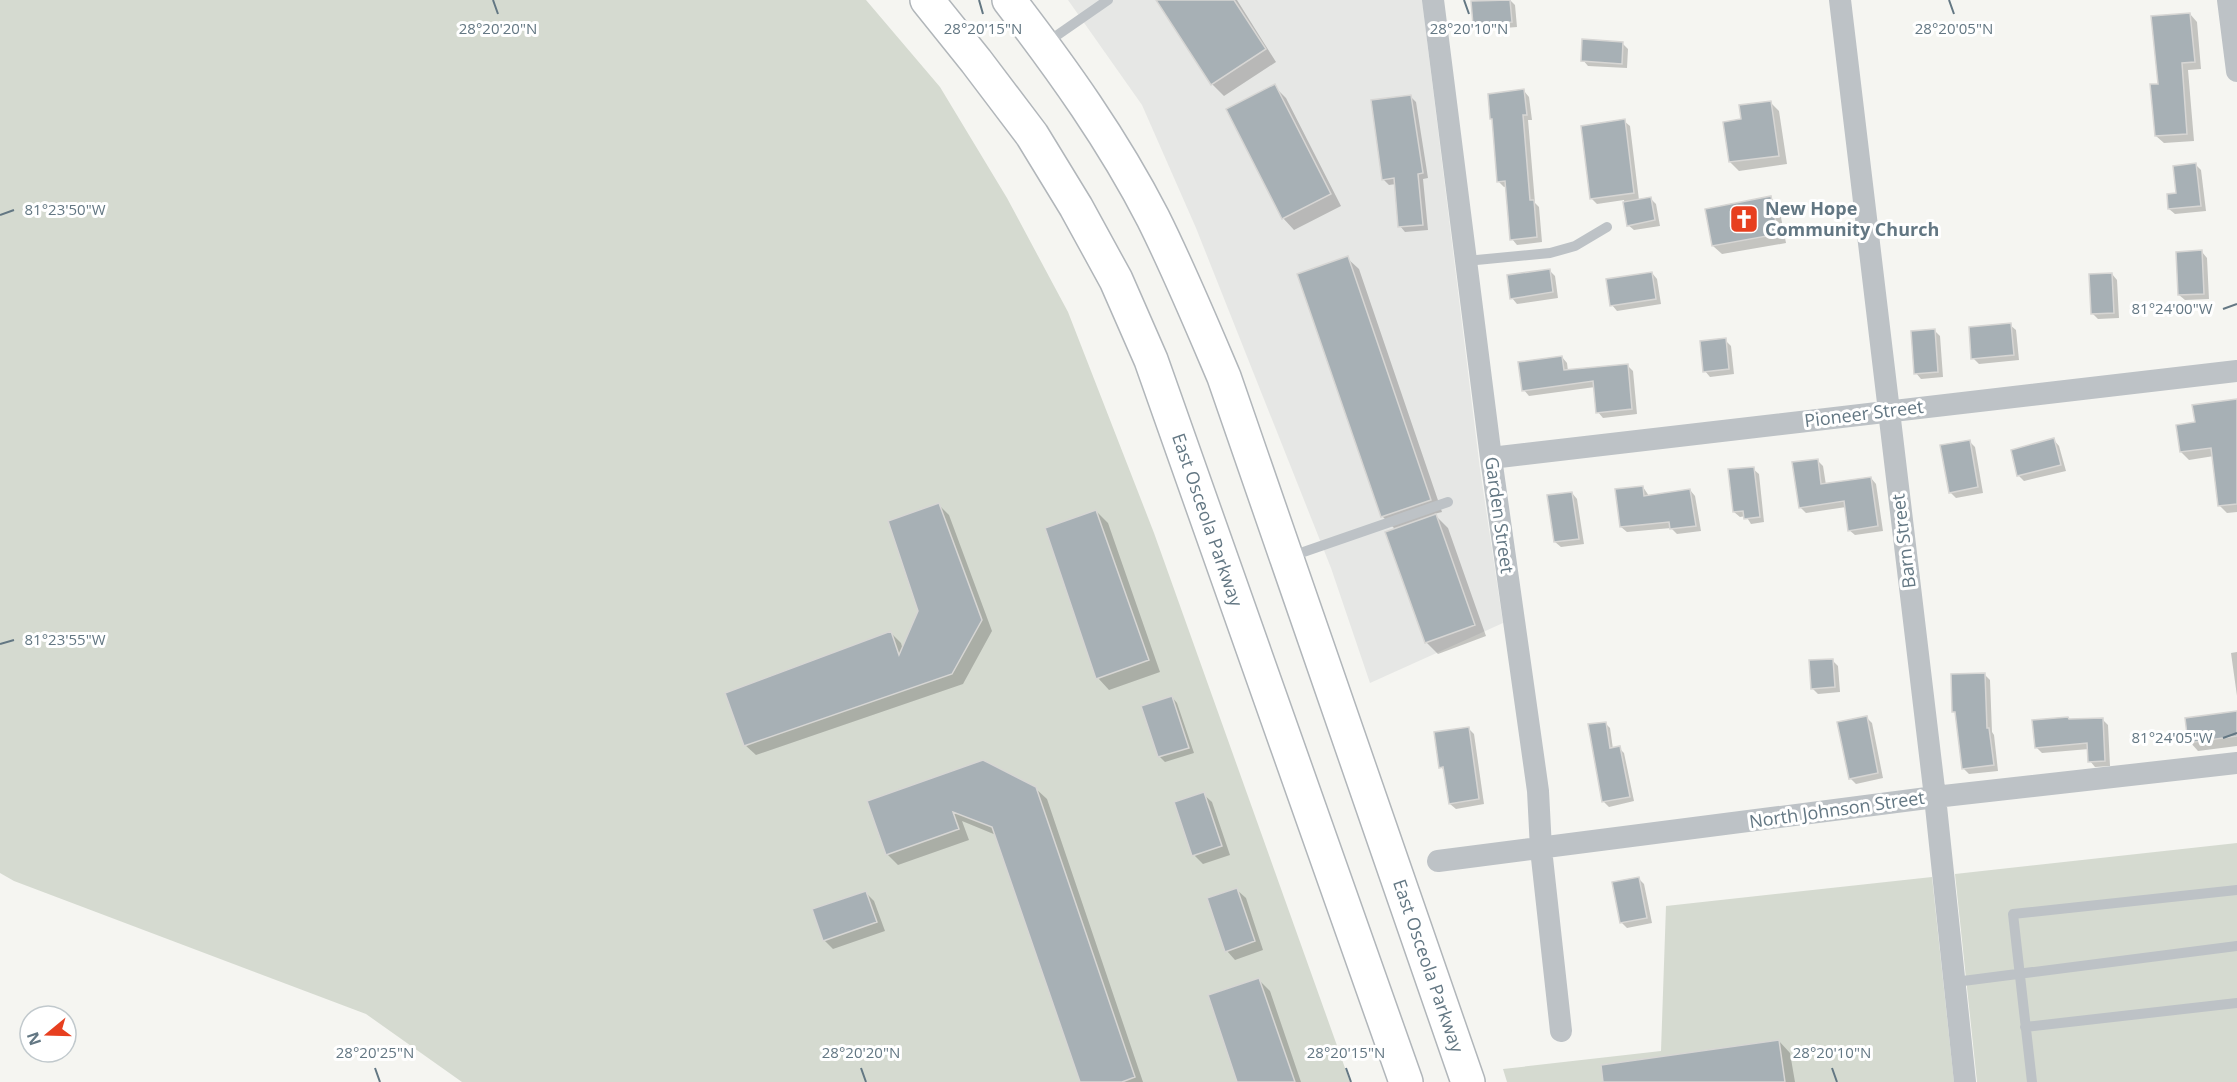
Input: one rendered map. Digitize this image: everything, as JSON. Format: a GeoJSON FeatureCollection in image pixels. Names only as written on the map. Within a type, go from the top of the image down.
{"type":"FeatureCollection","features":[{"type":"Feature","properties":{"kind":"main road","name":"East Osceola Parkway"},"geometry":{"type":"LineString","coordinates":[[927,0],[1032,135],[1076,207],[1116,280],[1151,360],[1406,1082]]}},
{"type":"Feature","properties":{"kind":"main road","name":"East Osceola Parkway"},"geometry":{"type":"LineString","coordinates":[[1009,0],[1086,105],[1122,163],[1182,278],[1224,377],[1468,1082]]}},
{"type":"Feature","properties":{"kind":"street","name":"Garden Street"},"geometry":{"type":"LineString","coordinates":[[1433,0],[1491,458],[1538,791],[1541,849],[1562,1031]]}},
{"type":"Feature","properties":{"kind":"street","name":"Barn Street"},"geometry":{"type":"LineString","coordinates":[[1840,0],[1935,796],[1965,1082]]}},
{"type":"Feature","properties":{"kind":"street"},"geometry":{"type":"LineString","coordinates":[[2228,0],[2237,71]]}},
{"type":"Feature","properties":{"kind":"street","name":"Pioneer Street"},"geometry":{"type":"LineString","coordinates":[[1491,458],[2237,371]]}},
{"type":"Feature","properties":{"kind":"street","name":"North Johnson Street"},"geometry":{"type":"LineString","coordinates":[[1438,861],[1935,796],[2237,763]]}},
{"type":"Feature","properties":{"kind":"lane"},"geometry":{"type":"LineString","coordinates":[[1043,45],[1108,0]]}},
{"type":"Feature","properties":{"kind":"lane"},"geometry":{"type":"LineString","coordinates":[[1466,261],[1550,253],[1575,246],[1607,227]]}},
{"type":"Feature","properties":{"kind":"lane"},"geometry":{"type":"LineString","coordinates":[[1286,558],[1448,502]]}},
{"type":"Feature","properties":{"kind":"lane"},"geometry":{"type":"LineString","coordinates":[[2032,1082],[2013,914],[2237,890]]}},
{"type":"Feature","properties":{"kind":"lane"},"geometry":{"type":"LineString","coordinates":[[1955,982],[2237,946]]}},
{"type":"Feature","properties":{"kind":"lane"},"geometry":{"type":"LineString","coordinates":[[2025,1027],[2237,1003]]}},
{"type":"Feature","properties":{"kind":"shaded area"},"geometry":{"type":"Polygon","coordinates":[[[0,0],[866,0],[940,87],[1007,198],[1068,312],[1154,533],[1350,1082],[462,1082],[366,1014],[14,881],[0,873],[0,0]]]}},
{"type":"Feature","properties":{"kind":"shaded area"},"geometry":{"type":"Polygon","coordinates":[[[1068,0],[1422,0],[1480,469],[1503,623],[1370,683],[1331,568],[1196,228],[1142,105],[1068,0]]]}},
{"type":"Feature","properties":{"kind":"shaded area"},"geometry":{"type":"Polygon","coordinates":[[[2237,843],[2237,1082],[1977,1082],[1955,874],[2237,843]]]}},
{"type":"Feature","properties":{"kind":"shaded area"},"geometry":{"type":"Polygon","coordinates":[[[1932,877],[1954,1082],[1507,1082],[1503,1069],[1661,1051],[1666,906],[1932,877]]]}},
{"type":"Feature","properties":{"kind":"building"},"geometry":{"type":"Polygon","coordinates":[[[1156,0],[1234,0],[1266,49],[1211,85],[1156,0]]]}},
{"type":"Feature","properties":{"kind":"building"},"geometry":{"type":"Polygon","coordinates":[[[1510,0],[1512,22],[1473,25],[1471,1],[1510,0]]]}},
{"type":"Feature","properties":{"kind":"building"},"geometry":{"type":"Polygon","coordinates":[[[2190,13],[2195,62],[2182,63],[2187,134],[2155,136],[2150,84],[2158,84],[2151,16],[2190,13]]]}},
{"type":"Feature","properties":{"kind":"building"},"geometry":{"type":"Polygon","coordinates":[[[1582,39],[1623,42],[1622,64],[1581,61],[1582,39]]]}},
{"type":"Feature","properties":{"kind":"building"},"geometry":{"type":"Polygon","coordinates":[[[1275,84],[1331,194],[1282,219],[1226,109],[1275,84]]]}},
{"type":"Feature","properties":{"kind":"building"},"geometry":{"type":"Polygon","coordinates":[[[1524,89],[1527,115],[1523,115],[1530,200],[1534,200],[1537,237],[1510,240],[1505,181],[1497,182],[1488,94],[1524,89]]]}},
{"type":"Feature","properties":{"kind":"building"},"geometry":{"type":"Polygon","coordinates":[[[1411,95],[1423,173],[1418,174],[1423,225],[1398,227],[1394,178],[1382,180],[1371,100],[1411,95]]]}},
{"type":"Feature","properties":{"kind":"building"},"geometry":{"type":"Polygon","coordinates":[[[1771,101],[1779,156],[1729,162],[1723,122],[1741,119],[1739,105],[1771,101]]]}},
{"type":"Feature","properties":{"kind":"building"},"geometry":{"type":"Polygon","coordinates":[[[1625,119],[1634,193],[1590,199],[1581,126],[1625,119]]]}},
{"type":"Feature","properties":{"kind":"building"},"geometry":{"type":"Polygon","coordinates":[[[2196,163],[2201,206],[2168,209],[2167,194],[2176,193],[2173,166],[2196,163]]]}},
{"type":"Feature","properties":{"kind":"building"},"geometry":{"type":"Polygon","coordinates":[[[1771,196],[1778,234],[1712,246],[1705,209],[1771,196]]]}},
{"type":"Feature","properties":{"kind":"building"},"geometry":{"type":"Polygon","coordinates":[[[1651,197],[1655,220],[1627,226],[1623,202],[1651,197]]]}},
{"type":"Feature","properties":{"kind":"building"},"geometry":{"type":"Polygon","coordinates":[[[2202,250],[2204,294],[2178,295],[2176,252],[2202,250]]]}},
{"type":"Feature","properties":{"kind":"building"},"geometry":{"type":"Polygon","coordinates":[[[1348,256],[1431,500],[1381,517],[1297,274],[1348,256]]]}},
{"type":"Feature","properties":{"kind":"building"},"geometry":{"type":"Polygon","coordinates":[[[1550,269],[1553,292],[1510,299],[1507,275],[1550,269]]]}},
{"type":"Feature","properties":{"kind":"building"},"geometry":{"type":"Polygon","coordinates":[[[1652,272],[1656,299],[1610,306],[1606,279],[1652,272]]]}},
{"type":"Feature","properties":{"kind":"building"},"geometry":{"type":"Polygon","coordinates":[[[2112,273],[2114,313],[2091,314],[2089,274],[2112,273]]]}},
{"type":"Feature","properties":{"kind":"building"},"geometry":{"type":"Polygon","coordinates":[[[2011,323],[2014,355],[1971,359],[1969,327],[2011,323]]]}},
{"type":"Feature","properties":{"kind":"building"},"geometry":{"type":"Polygon","coordinates":[[[1935,329],[1938,372],[1914,374],[1911,331],[1935,329]]]}},
{"type":"Feature","properties":{"kind":"building"},"geometry":{"type":"Polygon","coordinates":[[[1726,338],[1729,369],[1703,372],[1700,341],[1726,338]]]}},
{"type":"Feature","properties":{"kind":"building"},"geometry":{"type":"Polygon","coordinates":[[[1562,356],[1564,370],[1628,364],[1632,409],[1596,413],[1593,381],[1522,391],[1518,362],[1562,356]]]}},
{"type":"Feature","properties":{"kind":"building"},"geometry":{"type":"Polygon","coordinates":[[[2237,399],[2237,504],[2218,506],[2211,448],[2180,452],[2176,425],[2195,422],[2192,405],[2237,399]]]}},
{"type":"Feature","properties":{"kind":"building"},"geometry":{"type":"Polygon","coordinates":[[[2054,438],[2061,465],[2017,476],[2011,450],[2054,438]]]}},
{"type":"Feature","properties":{"kind":"building"},"geometry":{"type":"Polygon","coordinates":[[[1970,440],[1978,487],[1949,493],[1940,445],[1970,440]]]}},
{"type":"Feature","properties":{"kind":"building"},"geometry":{"type":"Polygon","coordinates":[[[1818,459],[1821,484],[1871,477],[1878,526],[1848,531],[1844,501],[1799,508],[1792,462],[1818,459]]]}},
{"type":"Feature","properties":{"kind":"building"},"geometry":{"type":"Polygon","coordinates":[[[1754,467],[1760,517],[1744,519],[1743,511],[1733,512],[1728,469],[1754,467]]]}},
{"type":"Feature","properties":{"kind":"building"},"geometry":{"type":"Polygon","coordinates":[[[1643,486],[1644,496],[1690,489],[1696,526],[1670,529],[1669,522],[1620,527],[1615,489],[1643,486]]]}},
{"type":"Feature","properties":{"kind":"building"},"geometry":{"type":"Polygon","coordinates":[[[1572,492],[1579,539],[1554,542],[1547,495],[1572,492]]]}},
{"type":"Feature","properties":{"kind":"building"},"geometry":{"type":"Polygon","coordinates":[[[939,503],[982,620],[952,674],[744,746],[725,693],[891,631],[899,655],[918,611],[888,521],[939,503]]]}},
{"type":"Feature","properties":{"kind":"building"},"geometry":{"type":"Polygon","coordinates":[[[1096,510],[1149,660],[1096,679],[1045,528],[1096,510]]]}},
{"type":"Feature","properties":{"kind":"building"},"geometry":{"type":"Polygon","coordinates":[[[1436,514],[1475,625],[1425,643],[1385,532],[1436,514]]]}},
{"type":"Feature","properties":{"kind":"building"},"geometry":{"type":"Polygon","coordinates":[[[1833,659],[1835,687],[1811,689],[1809,660],[1833,659]]]}},
{"type":"Feature","properties":{"kind":"building"},"geometry":{"type":"Polygon","coordinates":[[[1985,673],[1987,728],[1989,728],[1994,765],[1962,769],[1955,712],[1952,712],[1951,674],[1985,673]]]}},
{"type":"Feature","properties":{"kind":"building"},"geometry":{"type":"Polygon","coordinates":[[[1172,696],[1189,748],[1158,757],[1141,706],[1172,696]]]}},
{"type":"Feature","properties":{"kind":"building"},"geometry":{"type":"Polygon","coordinates":[[[2237,711],[2237,736],[2188,743],[2185,718],[2237,711]]]}},
{"type":"Feature","properties":{"kind":"building"},"geometry":{"type":"Polygon","coordinates":[[[1867,716],[1878,773],[1849,779],[1837,722],[1867,716]]]}},
{"type":"Feature","properties":{"kind":"building"},"geometry":{"type":"Polygon","coordinates":[[[2068,717],[2069,719],[2103,718],[2105,761],[2088,762],[2087,743],[2035,748],[2032,720],[2068,717]]]}},
{"type":"Feature","properties":{"kind":"building"},"geometry":{"type":"Polygon","coordinates":[[[1606,722],[1610,748],[1620,746],[1630,797],[1602,802],[1588,724],[1606,722]]]}},
{"type":"Feature","properties":{"kind":"building"},"geometry":{"type":"Polygon","coordinates":[[[1469,727],[1479,799],[1449,804],[1443,767],[1439,768],[1434,732],[1469,727]]]}},
{"type":"Feature","properties":{"kind":"building"},"geometry":{"type":"Polygon","coordinates":[[[983,760],[1036,787],[1135,1077],[1122,1082],[1080,1082],[992,827],[953,812],[959,829],[886,855],[867,801],[983,760]]]}},
{"type":"Feature","properties":{"kind":"building"},"geometry":{"type":"Polygon","coordinates":[[[1204,792],[1222,846],[1192,856],[1174,802],[1204,792]]]}},
{"type":"Feature","properties":{"kind":"building"},"geometry":{"type":"Polygon","coordinates":[[[1639,877],[1647,918],[1620,923],[1612,882],[1639,877]]]}},
{"type":"Feature","properties":{"kind":"building"},"geometry":{"type":"Polygon","coordinates":[[[1237,888],[1255,941],[1225,952],[1207,898],[1237,888]]]}},
{"type":"Feature","properties":{"kind":"building"},"geometry":{"type":"Polygon","coordinates":[[[866,891],[877,922],[823,941],[812,909],[866,891]]]}},
{"type":"Feature","properties":{"kind":"building"},"geometry":{"type":"Polygon","coordinates":[[[1259,978],[1295,1082],[1237,1082],[1208,995],[1259,978]]]}},
{"type":"Feature","properties":{"kind":"building"},"geometry":{"type":"Polygon","coordinates":[[[1779,1040],[1785,1082],[1603,1082],[1601,1065],[1779,1040]]]}},
{"type":"Feature","properties":{"kind":"place","name":"New Hope Community Church"},"geometry":{"type":"Point","coordinates":[1744,219]}}]}
